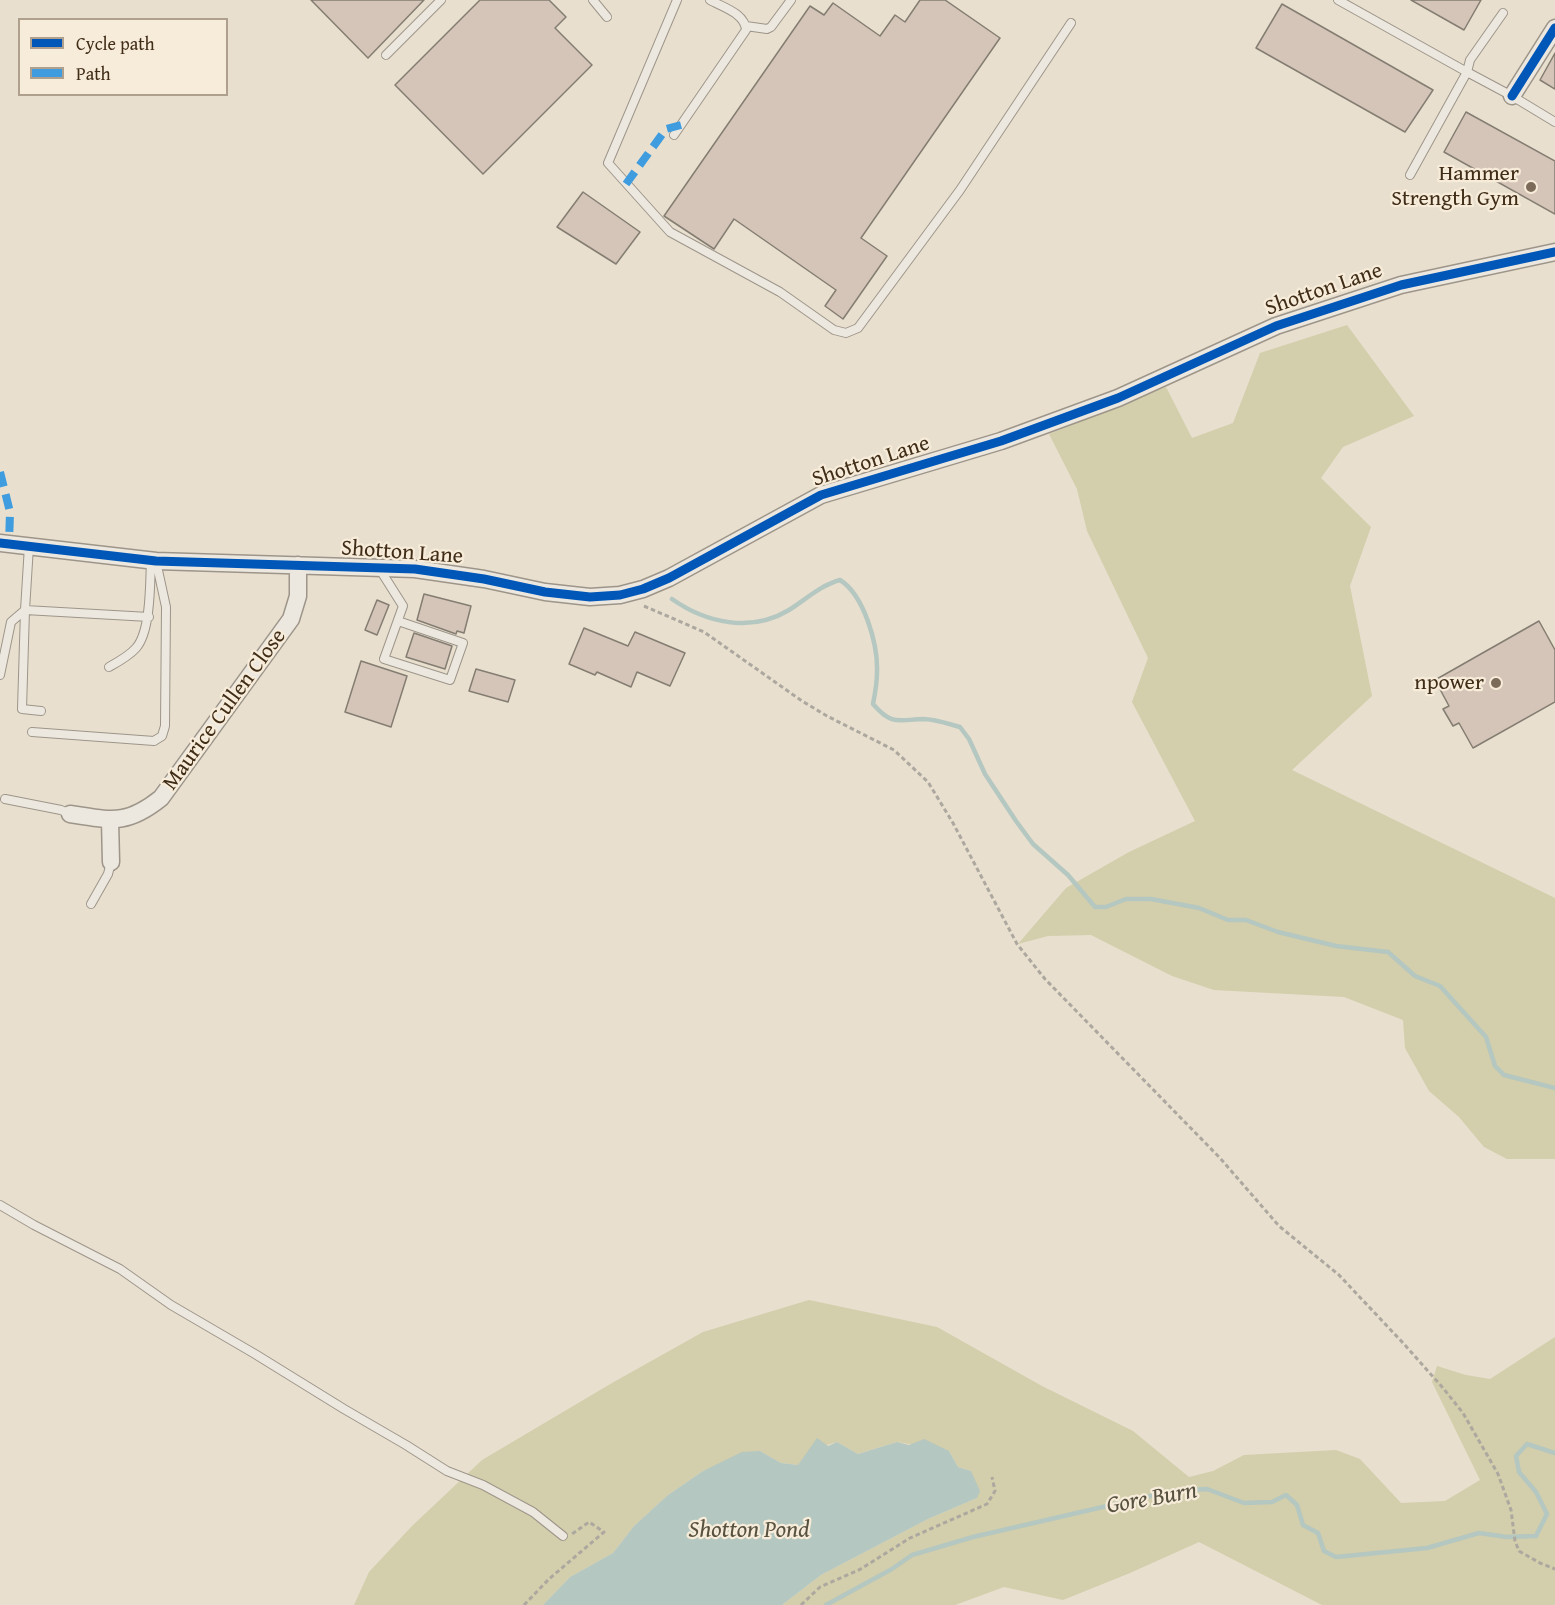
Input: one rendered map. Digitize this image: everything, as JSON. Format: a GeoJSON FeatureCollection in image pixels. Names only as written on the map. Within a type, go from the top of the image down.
{"type":"FeatureCollection","features":[{"type":"Feature","properties":{"kind":"street"},"geometry":{"type":"LineString","coordinates":[[1512,96],[1555,28]]}},
{"type":"Feature","properties":{"kind":"street","name":"Shotton Lane"},"geometry":{"type":"LineString","coordinates":[[0,543],[154,560],[415,569],[484,579],[544,592],[590,597],[620,596],[669,578],[821,495],[1001,441],[1118,398],[1276,326],[1401,285],[1555,252]]}},
{"type":"Feature","properties":{"kind":"street","name":"Maurice Cullen Close"},"geometry":{"type":"LineString","coordinates":[[70,814],[110,820],[127,818],[143,812],[161,798],[291,619],[298,596],[298,565]]}},
{"type":"Feature","properties":{"kind":"street"},"geometry":{"type":"LineString","coordinates":[[110,820],[111,862]]}},
{"type":"Feature","properties":{"kind":"lane"},"geometry":{"type":"LineString","coordinates":[[386,55],[441,0]]}},
{"type":"Feature","properties":{"kind":"lane"},"geometry":{"type":"LineString","coordinates":[[593,0],[608,17]]}},
{"type":"Feature","properties":{"kind":"lane"},"geometry":{"type":"LineString","coordinates":[[677,0],[608,163],[670,232],[780,292],[834,330],[846,333],[858,328],[960,190],[1071,23]]}},
{"type":"Feature","properties":{"kind":"lane"},"geometry":{"type":"LineString","coordinates":[[710,0],[739,16],[746,26],[767,29],[771,27],[791,0]]}},
{"type":"Feature","properties":{"kind":"lane"},"geometry":{"type":"LineString","coordinates":[[1338,0],[1555,122]]}},
{"type":"Feature","properties":{"kind":"lane"},"geometry":{"type":"LineString","coordinates":[[1410,175],[1467,72],[1470,60],[1503,13]]}},
{"type":"Feature","properties":{"kind":"lane"},"geometry":{"type":"LineString","coordinates":[[674,135],[744,34],[746,26]]}},
{"type":"Feature","properties":{"kind":"lane"},"geometry":{"type":"LineString","coordinates":[[29,546],[22,709],[41,711]]}},
{"type":"Feature","properties":{"kind":"lane"},"geometry":{"type":"LineString","coordinates":[[109,667],[124,659],[138,647],[149,617],[154,560]]}},
{"type":"Feature","properties":{"kind":"lane"},"geometry":{"type":"LineString","coordinates":[[32,732],[154,741],[162,736],[165,726],[166,607],[154,560]]}},
{"type":"Feature","properties":{"kind":"lane"},"geometry":{"type":"LineString","coordinates":[[379,568],[403,606],[384,659],[450,680],[463,643],[398,621]]}},
{"type":"Feature","properties":{"kind":"lane"},"geometry":{"type":"LineString","coordinates":[[0,675],[11,622],[25,610],[149,617]]}},
{"type":"Feature","properties":{"kind":"lane"},"geometry":{"type":"LineString","coordinates":[[5,799],[61,810],[70,814]]}},
{"type":"Feature","properties":{"kind":"lane"},"geometry":{"type":"LineString","coordinates":[[91,904],[108,874],[111,862]]}},
{"type":"Feature","properties":{"kind":"lane"},"geometry":{"type":"LineString","coordinates":[[0,1204],[34,1225],[120,1269],[171,1305],[406,1444],[447,1471],[483,1485],[533,1512],[563,1536]]}},
{"type":"Feature","properties":{"kind":"path"},"geometry":{"type":"LineString","coordinates":[[620,596],[704,632],[810,706],[894,750],[928,783],[953,823],[1022,951],[1045,979],[1220,1158],[1279,1226],[1340,1275],[1443,1388],[1463,1413],[1498,1474],[1519,1551],[1555,1569]]}},
{"type":"Feature","properties":{"kind":"path"},"geometry":{"type":"LineString","coordinates":[[801,1605],[820,1587],[859,1570],[910,1538],[987,1504],[995,1491],[992,1477]]}},
{"type":"Feature","properties":{"kind":"path"},"geometry":{"type":"LineString","coordinates":[[524,1605],[549,1579],[604,1532],[589,1522],[567,1538],[563,1536]]}},
{"type":"Feature","properties":{"kind":"shaded area"},"geometry":{"type":"Polygon","coordinates":[[[1347,325],[1414,416],[1343,447],[1321,478],[1371,527],[1350,586],[1372,696],[1292,770],[1555,898],[1555,1159],[1507,1159],[1484,1147],[1459,1117],[1429,1091],[1405,1048],[1403,1020],[1344,997],[1214,990],[1172,976],[1091,935],[1048,936],[1018,944],[1066,888],[1129,852],[1195,821],[1132,702],[1148,658],[1087,531],[1077,489],[1049,434],[1166,387],[1192,438],[1233,423],[1260,353],[1347,325]]]}},
{"type":"Feature","properties":{"kind":"shaded area"},"geometry":{"type":"Polygon","coordinates":[[[809,1300],[937,1327],[1042,1386],[1133,1431],[1189,1477],[1213,1471],[1244,1455],[1336,1450],[1360,1459],[1401,1503],[1445,1501],[1480,1480],[1432,1382],[1437,1366],[1466,1375],[1490,1379],[1555,1337],[1555,1605],[1322,1605],[1199,1542],[1063,1600],[1004,1587],[955,1605],[782,1605],[821,1575],[928,1519],[977,1498],[971,1471],[958,1467],[949,1451],[897,1442],[858,1454],[837,1442],[810,1450],[798,1465],[781,1463],[760,1451],[703,1471],[668,1495],[634,1526],[613,1553],[570,1577],[543,1605],[354,1605],[369,1572],[412,1526],[482,1460],[703,1332],[809,1300]]]}},
{"type":"Feature","properties":{"kind":"water","name":"Shotton Pond"},"geometry":{"type":"Polygon","coordinates":[[[817,1438],[828,1446],[837,1442],[858,1454],[897,1442],[909,1445],[924,1439],[949,1451],[958,1467],[971,1471],[980,1491],[977,1498],[928,1519],[821,1575],[782,1605],[543,1605],[570,1577],[613,1553],[634,1526],[668,1495],[703,1471],[742,1452],[760,1451],[781,1463],[798,1465],[817,1438]]]}},
{"type":"Feature","properties":{"kind":"building"},"geometry":{"type":"Polygon","coordinates":[[[311,0],[424,0],[368,58],[311,0]]]}},
{"type":"Feature","properties":{"kind":"building"},"geometry":{"type":"Polygon","coordinates":[[[480,0],[549,0],[566,17],[555,28],[592,65],[483,174],[395,85],[480,0]]]}},
{"type":"Feature","properties":{"kind":"building"},"geometry":{"type":"Polygon","coordinates":[[[920,0],[945,0],[1000,38],[861,238],[887,256],[843,319],[825,306],[836,290],[734,219],[714,249],[664,216],[810,6],[824,15],[833,3],[880,36],[895,15],[905,22],[920,0]]]}},
{"type":"Feature","properties":{"kind":"building"},"geometry":{"type":"Polygon","coordinates":[[[1411,0],[1481,0],[1464,30],[1411,0]]]}},
{"type":"Feature","properties":{"kind":"building"},"geometry":{"type":"Polygon","coordinates":[[[1282,4],[1433,90],[1405,132],[1256,48],[1282,4]]]}},
{"type":"Feature","properties":{"kind":"building"},"geometry":{"type":"Polygon","coordinates":[[[1555,53],[1555,89],[1540,80],[1555,53]]]}},
{"type":"Feature","properties":{"kind":"building","name":"Hammer Strength Gym"},"geometry":{"type":"Polygon","coordinates":[[[1466,112],[1555,161],[1555,214],[1444,152],[1466,112]]]}},
{"type":"Feature","properties":{"kind":"building"},"geometry":{"type":"Polygon","coordinates":[[[583,192],[640,232],[616,264],[557,227],[583,192]]]}},
{"type":"Feature","properties":{"kind":"building"},"geometry":{"type":"Polygon","coordinates":[[[424,594],[471,606],[464,633],[457,631],[456,634],[417,620],[424,594]]]}},
{"type":"Feature","properties":{"kind":"building"},"geometry":{"type":"Polygon","coordinates":[[[377,600],[389,605],[377,635],[365,630],[377,600]]]}},
{"type":"Feature","properties":{"kind":"building","name":"npower"},"geometry":{"type":"Polygon","coordinates":[[[1539,621],[1555,650],[1555,702],[1473,748],[1459,723],[1453,726],[1443,709],[1449,706],[1435,680],[1539,621]]]}},
{"type":"Feature","properties":{"kind":"building"},"geometry":{"type":"Polygon","coordinates":[[[584,628],[628,646],[635,632],[685,653],[670,686],[637,672],[631,687],[597,672],[595,675],[569,664],[584,628]]]}},
{"type":"Feature","properties":{"kind":"building"},"geometry":{"type":"Polygon","coordinates":[[[414,633],[452,646],[445,669],[406,657],[414,633]]]}},
{"type":"Feature","properties":{"kind":"building"},"geometry":{"type":"Polygon","coordinates":[[[361,661],[407,676],[391,727],[345,712],[361,661]]]}},
{"type":"Feature","properties":{"kind":"building"},"geometry":{"type":"Polygon","coordinates":[[[476,669],[515,680],[508,702],[469,691],[476,669]]]}},
{"type":"Feature","properties":{"kind":"waterway"},"geometry":{"type":"LineString","coordinates":[[672,599],[699,614],[714,619],[744,623],[774,617],[789,610],[820,589],[840,580],[849,587],[863,608],[872,635],[877,661],[873,704],[891,719],[928,719],[960,727],[969,739],[985,774],[1033,844],[1068,875],[1095,907],[1106,907],[1126,899],[1151,899],[1199,908],[1228,920],[1246,920],[1278,932],[1336,946],[1388,952],[1415,976],[1440,986],[1486,1037],[1495,1066],[1504,1075],[1555,1088]]}},
{"type":"Feature","properties":{"kind":"waterway","name":"Gore Burn"},"geometry":{"type":"LineString","coordinates":[[826,1605],[892,1569],[912,1555],[973,1537],[1172,1491],[1207,1489],[1244,1503],[1272,1502],[1286,1495],[1297,1505],[1303,1525],[1318,1533],[1324,1551],[1336,1557],[1427,1548],[1479,1533],[1507,1537],[1536,1536],[1547,1514],[1536,1492],[1519,1472],[1516,1456],[1527,1444],[1555,1453]]}},
{"type":"Feature","properties":{"kind":"marked path"},"geometry":{"type":"LineString","coordinates":[[626,184],[666,129],[681,125]]}},
{"type":"Feature","properties":{"kind":"marked path"},"geometry":{"type":"LineString","coordinates":[[0,472],[10,512],[9,544]]}},
{"type":"Feature","properties":{"kind":"cycle path"},"geometry":{"type":"LineString","coordinates":[[1512,96],[1555,28]]}},
{"type":"Feature","properties":{"kind":"cycle path"},"geometry":{"type":"LineString","coordinates":[[0,543],[156,561],[415,569],[484,579],[545,592],[590,597],[620,595],[643,589],[669,578],[821,495],[1001,441],[1118,398],[1276,326],[1401,285],[1555,252]]}},
{"type":"Feature","properties":{"kind":"place","name":"Hammer Strength Gym"},"geometry":{"type":"Point","coordinates":[1531,187]}},
{"type":"Feature","properties":{"kind":"place","name":"npower"},"geometry":{"type":"Point","coordinates":[1496,683]}}]}
